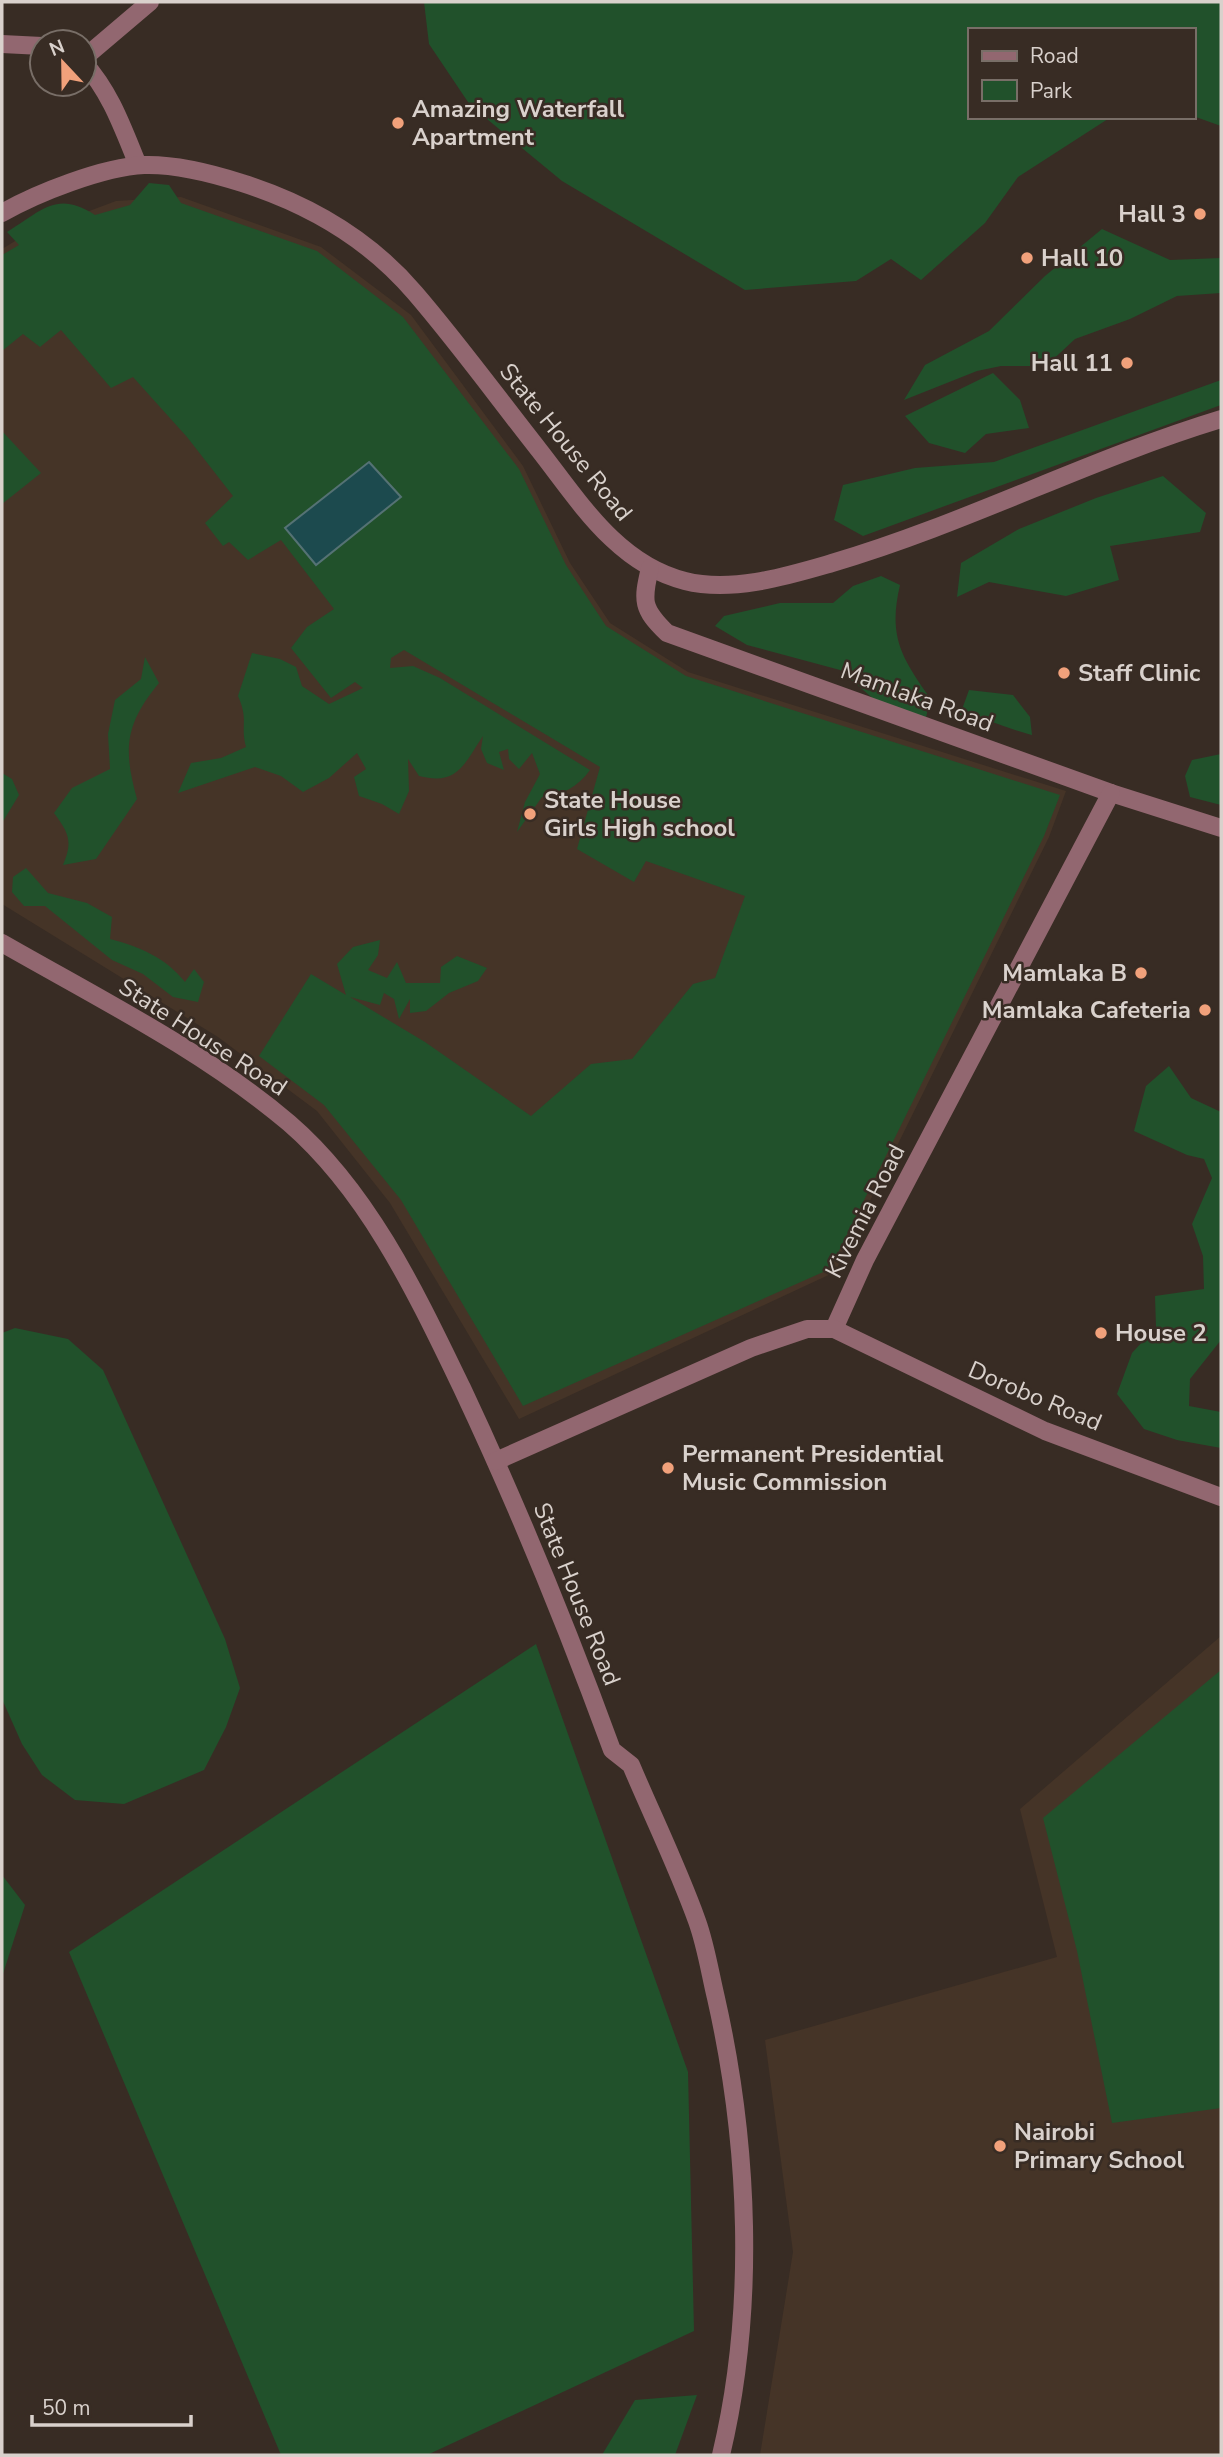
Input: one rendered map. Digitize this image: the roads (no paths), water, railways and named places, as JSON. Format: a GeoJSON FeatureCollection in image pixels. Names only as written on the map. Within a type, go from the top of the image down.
{"type":"FeatureCollection","features":[{"type":"Feature","properties":{"kind":"street"},"geometry":{"type":"LineString","coordinates":[[98,48],[150,2]]}},
{"type":"Feature","properties":{"kind":"street"},"geometry":{"type":"LineString","coordinates":[[2,44],[28,45]]}},
{"type":"Feature","properties":{"kind":"street"},"geometry":{"type":"LineString","coordinates":[[98,78],[112,103],[138,165]]}},
{"type":"Feature","properties":{"kind":"street","name":"State House Road"},"geometry":{"type":"LineString","coordinates":[[2,213],[90,177],[138,165],[187,169],[287,198],[355,237],[413,291],[597,525],[650,568],[687,582],[725,584],[766,580],[899,543],[1086,468],[1221,419]]}},
{"type":"Feature","properties":{"kind":"street","name":"Mamlaka Road"},"geometry":{"type":"LineString","coordinates":[[650,568],[644,595],[646,605],[649,615],[667,633],[1111,793],[1221,828]]}},
{"type":"Feature","properties":{"kind":"street","name":"Kivemia Road"},"geometry":{"type":"LineString","coordinates":[[834,1329],[865,1260],[1111,793]]}},
{"type":"Feature","properties":{"kind":"street","name":"State House Road"},"geometry":{"type":"LineString","coordinates":[[2,943],[201,1060],[290,1125],[344,1185],[380,1234],[421,1303],[496,1461],[556,1599],[612,1750],[631,1765],[698,1923],[728,2052],[742,2154],[744,2279],[738,2345],[721,2455]]}},
{"type":"Feature","properties":{"kind":"street"},"geometry":{"type":"LineString","coordinates":[[496,1461],[751,1348],[807,1329],[834,1329]]}},
{"type":"Feature","properties":{"kind":"street","name":"Dorobo Road"},"geometry":{"type":"LineString","coordinates":[[834,1329],[1045,1431],[1221,1497]]}},
{"type":"Feature","properties":{"kind":"water"},"geometry":{"type":"Polygon","coordinates":[[[369,462],[401,497],[316,565],[285,528],[369,462]]]}},
{"type":"Feature","properties":{"kind":"place","name":"Amazing Waterfall Apartment"},"geometry":{"type":"Point","coordinates":[398,123]}},
{"type":"Feature","properties":{"kind":"place","name":"Hall 3"},"geometry":{"type":"Point","coordinates":[1200,214]}},
{"type":"Feature","properties":{"kind":"place","name":"Hall 10"},"geometry":{"type":"Point","coordinates":[1027,258]}},
{"type":"Feature","properties":{"kind":"place","name":"Hall 11"},"geometry":{"type":"Point","coordinates":[1127,363]}},
{"type":"Feature","properties":{"kind":"place","name":"Staff Clinic"},"geometry":{"type":"Point","coordinates":[1064,673]}},
{"type":"Feature","properties":{"kind":"place","name":"State House Girls High school"},"geometry":{"type":"Point","coordinates":[530,814]}},
{"type":"Feature","properties":{"kind":"place","name":"Mamlaka B"},"geometry":{"type":"Point","coordinates":[1141,973]}},
{"type":"Feature","properties":{"kind":"place","name":"Mamlaka Cafeteria"},"geometry":{"type":"Point","coordinates":[1205,1010]}},
{"type":"Feature","properties":{"kind":"place","name":"House 2"},"geometry":{"type":"Point","coordinates":[1101,1333]}},
{"type":"Feature","properties":{"kind":"place","name":"Permanent Presidential Music Commission"},"geometry":{"type":"Point","coordinates":[668,1468]}},
{"type":"Feature","properties":{"kind":"place","name":"Nairobi Primary School"},"geometry":{"type":"Point","coordinates":[1000,2146]}}]}
